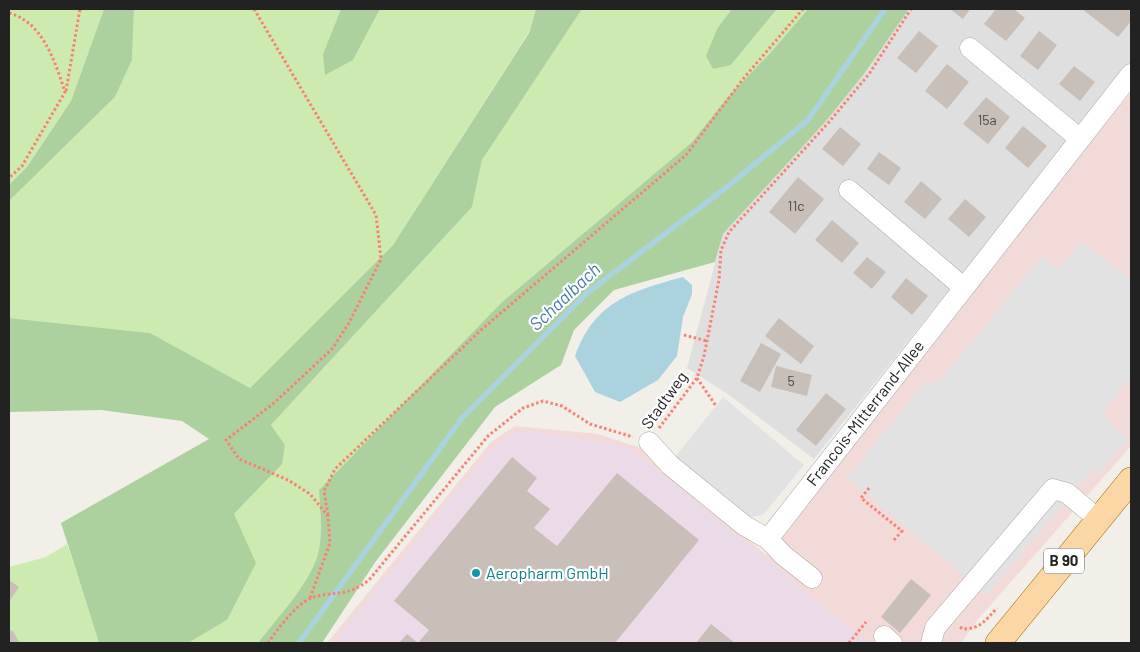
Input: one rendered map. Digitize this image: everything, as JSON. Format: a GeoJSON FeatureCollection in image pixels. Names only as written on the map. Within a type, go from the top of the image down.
{"type":"FeatureCollection","features":[{"type":"Feature","properties":{"kind":"main road","name":"B 90"},"geometry":{"type":"LineString","coordinates":[[998,643],[1131,480]]}},
{"type":"Feature","properties":{"kind":"street"},"geometry":{"type":"LineString","coordinates":[[970,48],[1080,139]]}},
{"type":"Feature","properties":{"kind":"street","name":"Francois-Mitterrand-Allee"},"geometry":{"type":"LineString","coordinates":[[768,539],[1131,74]]}},
{"type":"Feature","properties":{"kind":"street"},"geometry":{"type":"LineString","coordinates":[[849,190],[963,287]]}},
{"type":"Feature","properties":{"kind":"street"},"geometry":{"type":"LineString","coordinates":[[649,442],[670,465],[745,526],[768,539],[783,555],[812,578]]}},
{"type":"Feature","properties":{"kind":"street"},"geometry":{"type":"LineString","coordinates":[[932,643],[935,628],[1052,489],[1067,493],[1098,519]]}},
{"type":"Feature","properties":{"kind":"path"},"geometry":{"type":"LineString","coordinates":[[9,178],[22,166],[65,92],[80,9]]}},
{"type":"Feature","properties":{"kind":"path"},"geometry":{"type":"LineString","coordinates":[[254,9],[376,215],[381,259],[349,323],[332,350],[274,403],[226,440],[239,459],[288,480],[310,494],[328,516]]}},
{"type":"Feature","properties":{"kind":"path"},"geometry":{"type":"LineString","coordinates":[[268,643],[292,613],[310,598],[330,543],[324,491],[335,469],[481,330],[686,155],[743,79],[803,9]]}},
{"type":"Feature","properties":{"kind":"path","name":"Stadtweg"},"geometry":{"type":"LineString","coordinates":[[310,598],[356,591],[369,580],[488,436],[523,408],[543,401],[562,406],[590,424],[649,442],[697,378],[707,341],[719,280],[721,250],[729,232],[829,122],[869,74],[911,9]]}},
{"type":"Feature","properties":{"kind":"path"},"geometry":{"type":"LineString","coordinates":[[9,13],[22,16],[51,50],[65,92]]}},
{"type":"Feature","properties":{"kind":"path"},"geometry":{"type":"LineString","coordinates":[[684,335],[707,341]]}},
{"type":"Feature","properties":{"kind":"path"},"geometry":{"type":"LineString","coordinates":[[697,378],[716,406]]}},
{"type":"Feature","properties":{"kind":"path"},"geometry":{"type":"LineString","coordinates":[[869,488],[861,498],[902,531],[894,540]]}},
{"type":"Feature","properties":{"kind":"path"},"geometry":{"type":"LineString","coordinates":[[849,643],[866,622]]}},
{"type":"Feature","properties":{"kind":"shaded area"},"geometry":{"type":"Polygon","coordinates":[[[909,9],[1131,9],[1131,62],[814,459],[725,392],[687,368],[723,234],[827,120],[864,74],[909,9]]]}},
{"type":"Feature","properties":{"kind":"shaded area"},"geometry":{"type":"Polygon","coordinates":[[[1131,92],[1131,446],[979,618],[961,643],[327,643],[491,442],[515,426],[598,434],[641,448],[766,555],[1131,92]]]}},
{"type":"Feature","properties":{"kind":"shaded area"},"geometry":{"type":"Polygon","coordinates":[[[1081,241],[1131,280],[1131,377],[1103,412],[1127,441],[1100,474],[1093,469],[987,595],[847,478],[924,383],[939,382],[1041,257],[1058,269],[1081,241]]]}},
{"type":"Feature","properties":{"kind":"shaded area"},"geometry":{"type":"Polygon","coordinates":[[[723,397],[804,465],[763,515],[745,518],[675,457],[723,397]]]}},
{"type":"Feature","properties":{"kind":"shaded area","name":"Aeropharm GmbH"},"geometry":{"type":"Polygon","coordinates":[[[518,430],[628,446],[868,643],[333,643],[490,451],[518,430]]]}},
{"type":"Feature","properties":{"kind":"green space"},"geometry":{"type":"Polygon","coordinates":[[[9,9],[104,9],[71,101],[27,167],[9,185],[9,9]]]}},
{"type":"Feature","properties":{"kind":"green space"},"geometry":{"type":"Polygon","coordinates":[[[104,9],[134,9],[132,60],[115,97],[9,201],[9,185],[27,167],[71,101],[104,9]]]}},
{"type":"Feature","properties":{"kind":"green space"},"geometry":{"type":"Polygon","coordinates":[[[134,9],[341,9],[323,54],[353,60],[380,9],[536,9],[529,32],[393,245],[249,389],[150,333],[9,318],[9,201],[115,97],[132,60],[134,9]]]}},
{"type":"Feature","properties":{"kind":"green space"},"geometry":{"type":"Polygon","coordinates":[[[341,9],[380,9],[353,60],[325,75],[323,54],[341,9]]]}},
{"type":"Feature","properties":{"kind":"green space"},"geometry":{"type":"Polygon","coordinates":[[[536,9],[582,9],[482,160],[472,207],[271,425],[285,445],[282,464],[234,514],[256,563],[227,620],[188,643],[99,643],[61,523],[209,439],[182,421],[101,410],[9,412],[9,318],[150,333],[250,388],[393,245],[529,33],[536,9]]]}},
{"type":"Feature","properties":{"kind":"green space"},"geometry":{"type":"Polygon","coordinates":[[[582,9],[732,9],[718,27],[731,65],[777,9],[808,9],[772,51],[727,98],[692,142],[502,302],[319,490],[321,534],[316,560],[305,582],[258,643],[188,643],[227,620],[234,514],[282,463],[285,445],[271,425],[472,207],[482,160],[582,9]]]}},
{"type":"Feature","properties":{"kind":"green space"},"geometry":{"type":"Polygon","coordinates":[[[732,9],[777,9],[731,65],[713,69],[706,56],[718,27],[732,9]]]}},
{"type":"Feature","properties":{"kind":"green space"},"geometry":{"type":"Polygon","coordinates":[[[808,9],[909,9],[864,74],[827,120],[723,234],[715,262],[614,290],[574,330],[561,365],[495,407],[376,561],[322,643],[258,643],[305,582],[316,560],[321,534],[319,490],[502,302],[692,142],[727,98],[772,51],[808,9]]]}},
{"type":"Feature","properties":{"kind":"green space"},"geometry":{"type":"Polygon","coordinates":[[[67,544],[99,643],[9,643],[9,567],[46,557],[67,544]]]}},
{"type":"Feature","properties":{"kind":"water"},"geometry":{"type":"Polygon","coordinates":[[[683,277],[692,285],[692,294],[683,317],[677,356],[658,380],[620,402],[595,392],[575,356],[583,337],[593,322],[617,301],[647,288],[683,277]]]}},
{"type":"Feature","properties":{"kind":"building"},"geometry":{"type":"Polygon","coordinates":[[[950,9],[970,9],[963,19],[950,9]]]}},
{"type":"Feature","properties":{"kind":"building"},"geometry":{"type":"Polygon","coordinates":[[[996,9],[1014,9],[1025,18],[1006,41],[984,24],[996,9]]]}},
{"type":"Feature","properties":{"kind":"building"},"geometry":{"type":"Polygon","coordinates":[[[1082,9],[1131,9],[1131,21],[1118,37],[1082,9]]]}},
{"type":"Feature","properties":{"kind":"building"},"geometry":{"type":"Polygon","coordinates":[[[919,31],[938,46],[916,73],[897,58],[919,31]]]}},
{"type":"Feature","properties":{"kind":"building"},"geometry":{"type":"Polygon","coordinates":[[[1039,31],[1057,45],[1038,70],[1020,56],[1039,31]]]}},
{"type":"Feature","properties":{"kind":"building"},"geometry":{"type":"Polygon","coordinates":[[[947,64],[969,82],[947,109],[925,91],[947,64]]]}},
{"type":"Feature","properties":{"kind":"building"},"geometry":{"type":"Polygon","coordinates":[[[1074,66],[1095,82],[1080,101],[1059,84],[1074,66]]]}},
{"type":"Feature","properties":{"kind":"building"},"geometry":{"type":"Polygon","coordinates":[[[986,97],[1010,117],[988,144],[963,124],[986,97]]]}},
{"type":"Feature","properties":{"kind":"building"},"geometry":{"type":"Polygon","coordinates":[[[1023,126],[1047,146],[1028,168],[1005,148],[1023,126]]]}},
{"type":"Feature","properties":{"kind":"building"},"geometry":{"type":"Polygon","coordinates":[[[840,127],[861,144],[843,166],[822,149],[840,127]]]}},
{"type":"Feature","properties":{"kind":"building"},"geometry":{"type":"Polygon","coordinates":[[[879,152],[901,168],[889,185],[867,169],[879,152]]]}},
{"type":"Feature","properties":{"kind":"building"},"geometry":{"type":"Polygon","coordinates":[[[798,177],[824,199],[795,234],[769,212],[798,177]]]}},
{"type":"Feature","properties":{"kind":"building"},"geometry":{"type":"Polygon","coordinates":[[[921,181],[942,199],[925,219],[904,202],[921,181]]]}},
{"type":"Feature","properties":{"kind":"building"},"geometry":{"type":"Polygon","coordinates":[[[965,199],[986,217],[969,237],[948,219],[965,199]]]}},
{"type":"Feature","properties":{"kind":"building"},"geometry":{"type":"Polygon","coordinates":[[[832,220],[859,243],[842,263],[815,240],[832,220]]]}},
{"type":"Feature","properties":{"kind":"building"},"geometry":{"type":"Polygon","coordinates":[[[867,257],[886,272],[872,289],[853,273],[867,257]]]}},
{"type":"Feature","properties":{"kind":"building"},"geometry":{"type":"Polygon","coordinates":[[[906,278],[928,296],[912,315],[891,297],[906,278]]]}},
{"type":"Feature","properties":{"kind":"building"},"geometry":{"type":"Polygon","coordinates":[[[779,318],[814,346],[801,364],[765,336],[779,318]]]}},
{"type":"Feature","properties":{"kind":"building"},"geometry":{"type":"Polygon","coordinates":[[[761,343],[781,354],[760,392],[740,381],[761,343]]]}},
{"type":"Feature","properties":{"kind":"building"},"geometry":{"type":"Polygon","coordinates":[[[776,366],[812,375],[807,396],[771,387],[776,366]]]}},
{"type":"Feature","properties":{"kind":"building"},"geometry":{"type":"Polygon","coordinates":[[[826,393],[846,409],[816,446],[796,430],[826,393]]]}},
{"type":"Feature","properties":{"kind":"building"},"geometry":{"type":"Polygon","coordinates":[[[512,457],[537,478],[527,491],[550,509],[534,528],[557,546],[617,473],[699,540],[615,643],[418,643],[429,630],[394,601],[512,457]]]}},
{"type":"Feature","properties":{"kind":"building"},"geometry":{"type":"Polygon","coordinates":[[[911,579],[931,595],[900,633],[881,617],[911,579]]]}},
{"type":"Feature","properties":{"kind":"building"},"geometry":{"type":"Polygon","coordinates":[[[9,580],[19,587],[9,602],[9,580]]]}},
{"type":"Feature","properties":{"kind":"building"},"geometry":{"type":"Polygon","coordinates":[[[711,624],[735,643],[696,643],[711,624]]]}},
{"type":"Feature","properties":{"kind":"building"},"geometry":{"type":"Polygon","coordinates":[[[12,630],[20,643],[9,643],[9,632],[12,630]]]}},
{"type":"Feature","properties":{"kind":"building"},"geometry":{"type":"Polygon","coordinates":[[[407,634],[418,643],[399,643],[407,634]]]}},
{"type":"Feature","properties":{"kind":"waterway","name":"Schaalbach"},"geometry":{"type":"LineString","coordinates":[[299,643],[462,418],[587,293],[727,187],[808,120],[885,9]]}},
{"type":"Feature","properties":{"kind":"place","name":"Aeropharm GmbH"},"geometry":{"type":"Point","coordinates":[476,573]}}]}
